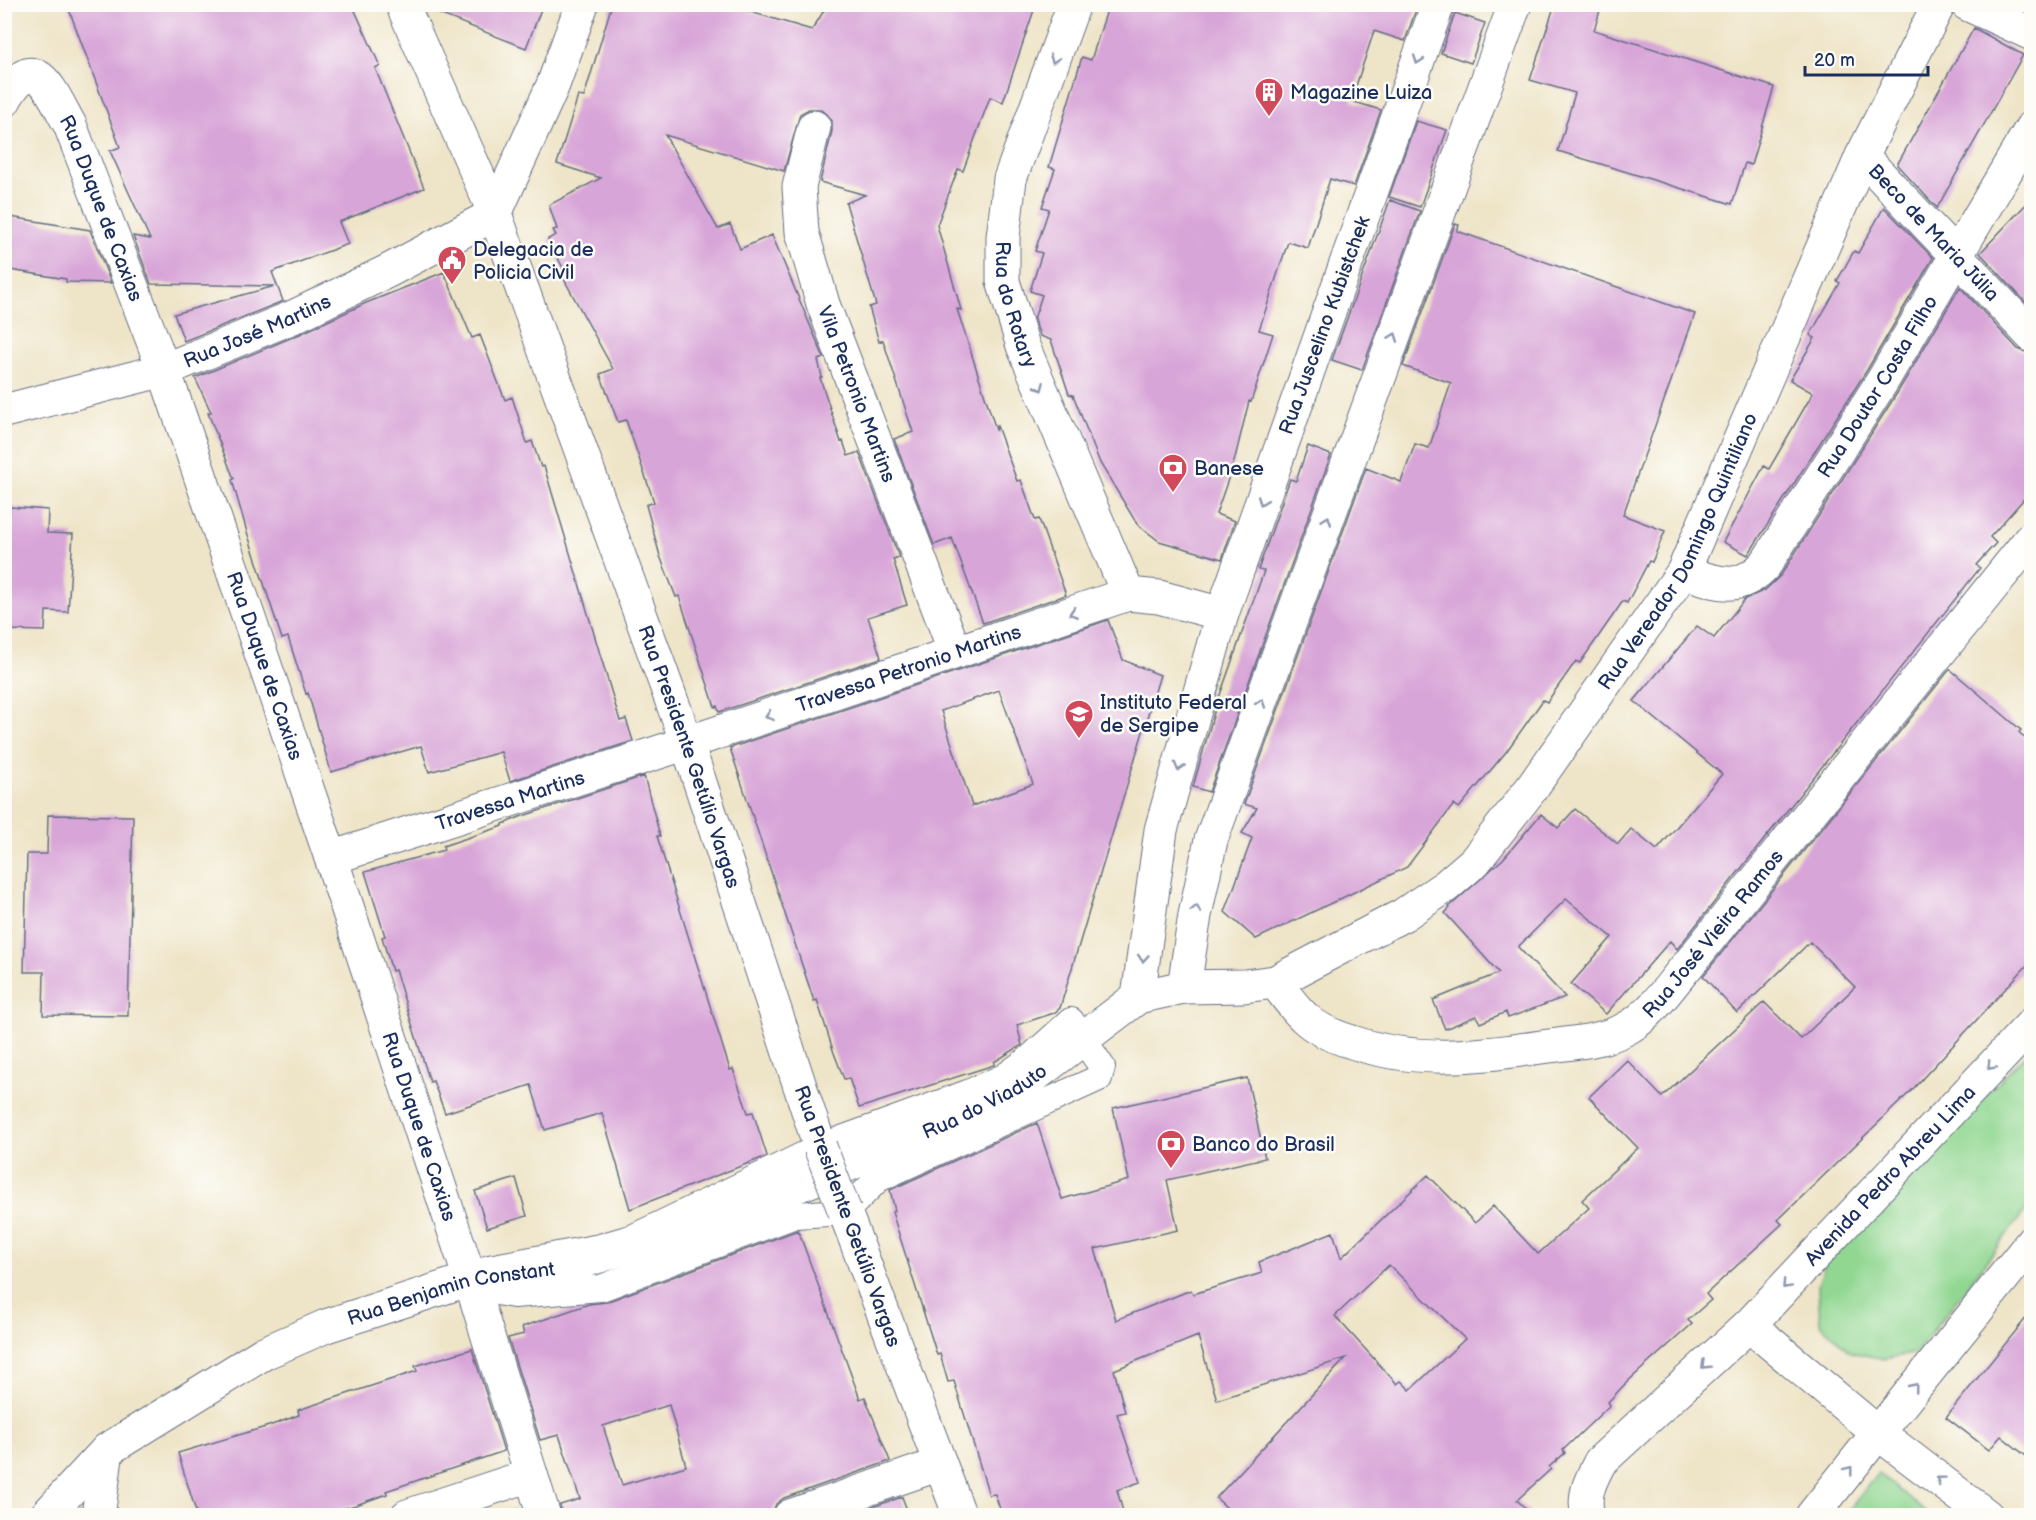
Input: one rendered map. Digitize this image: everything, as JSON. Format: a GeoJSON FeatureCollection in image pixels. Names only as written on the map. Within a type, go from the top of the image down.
{"type":"FeatureCollection","features":[{"type":"Feature","properties":{"kind":"street","name":"Rua Presidente Getúlio Vargas"},"geometry":{"type":"LineString","coordinates":[[402,4],[495,214],[687,743],[820,1147],[960,1515]]}},
{"type":"Feature","properties":{"kind":"street"},"geometry":{"type":"LineString","coordinates":[[495,214],[553,85],[582,4]]}},
{"type":"Feature","properties":{"kind":"street","name":"Rua do Rotary"},"geometry":{"type":"LineString","coordinates":[[1074,4],[1010,179],[1003,237],[1003,281],[1023,346],[1128,594]]}},
{"type":"Feature","properties":{"kind":"street","name":"Rua Juscelino Kubistchek"},"geometry":{"type":"LineString","coordinates":[[1138,997],[1161,830],[1222,614],[1438,4]]}},
{"type":"Feature","properties":{"kind":"street"},"geometry":{"type":"LineString","coordinates":[[1184,987],[1210,840],[1515,4]]}},
{"type":"Feature","properties":{"kind":"street","name":"Rua Vereador Domingo Quintiliano"},"geometry":{"type":"LineString","coordinates":[[1275,982],[1403,915],[1446,886],[1474,861],[1531,789],[1683,572],[1862,156],[1939,4]]}},
{"type":"Feature","properties":{"kind":"street"},"geometry":{"type":"LineString","coordinates":[[1967,4],[2031,34]]}},
{"type":"Feature","properties":{"kind":"street","name":"Rua Duque de Caxias"},"geometry":{"type":"LineString","coordinates":[[4,101],[15,81],[25,74],[34,74],[43,80],[70,125],[164,369],[331,858],[470,1280],[544,1515]]}},
{"type":"Feature","properties":{"kind":"street","name":"Vila Petronio Martins"},"geometry":{"type":"LineString","coordinates":[[814,127],[799,187],[802,232],[823,304],[955,652]]}},
{"type":"Feature","properties":{"kind":"street","name":"Rua Doutor Costa Filho"},"geometry":{"type":"LineString","coordinates":[[1683,572],[1733,584],[1748,580],[1765,565],[1883,380],[2031,128]]}},
{"type":"Feature","properties":{"kind":"street","name":"Beco de Maria Júlia"},"geometry":{"type":"LineString","coordinates":[[1862,156],[2031,336]]}},
{"type":"Feature","properties":{"kind":"street","name":"Rua José Martins"},"geometry":{"type":"LineString","coordinates":[[4,411],[164,369],[293,317],[388,271],[495,214]]}},
{"type":"Feature","properties":{"kind":"street","name":"Rua José Vieira Ramos"},"geometry":{"type":"LineString","coordinates":[[1275,982],[1305,1018],[1333,1036],[1384,1053],[1425,1057],[1484,1056],[1576,1042],[1614,1034],[1628,1028],[1643,1017],[1688,965],[2031,537]]}},
{"type":"Feature","properties":{"kind":"street"},"geometry":{"type":"LineString","coordinates":[[1128,594],[1159,597],[1222,614]]}},
{"type":"Feature","properties":{"kind":"street","name":"Travessa Petronio Martins"},"geometry":{"type":"LineString","coordinates":[[687,743],[1128,594]]}},
{"type":"Feature","properties":{"kind":"street","name":"Travessa Martins"},"geometry":{"type":"LineString","coordinates":[[331,858],[687,743]]}},
{"type":"Feature","properties":{"kind":"street"},"geometry":{"type":"LineString","coordinates":[[1161,830],[1210,840]]}},
{"type":"Feature","properties":{"kind":"street"},"geometry":{"type":"LineString","coordinates":[[1138,997],[1184,987],[1244,986],[1275,982]]}},
{"type":"Feature","properties":{"kind":"street","name":"Rua do Viaduto"},"geometry":{"type":"LineString","coordinates":[[815,1179],[949,1122],[1022,1085],[1138,997]]}},
{"type":"Feature","properties":{"kind":"street"},"geometry":{"type":"LineString","coordinates":[[1071,1020],[1102,1067],[1099,1078],[878,1179],[845,1212],[795,1215],[602,1288],[514,1295],[497,1292],[470,1280],[489,1268],[600,1247],[634,1237],[820,1147],[930,1108],[1004,1077],[1030,1058],[1071,1020]]}},
{"type":"Feature","properties":{"kind":"street","name":"Avenida Pedro Abreu Lima"},"geometry":{"type":"LineString","coordinates":[[1581,1512],[1588,1485],[1600,1462],[1749,1325],[2031,1024]]}},
{"type":"Feature","properties":{"kind":"street","name":"Rua Benjamin Constant"},"geometry":{"type":"LineString","coordinates":[[46,1515],[107,1450],[264,1353],[326,1326],[470,1280],[564,1267],[682,1231],[815,1179]]}},
{"type":"Feature","properties":{"kind":"street"},"geometry":{"type":"LineString","coordinates":[[1812,1515],[2031,1242]]}},
{"type":"Feature","properties":{"kind":"street"},"geometry":{"type":"LineString","coordinates":[[1749,1325],[1878,1433],[1987,1515]]}},
{"type":"Feature","properties":{"kind":"street"},"geometry":{"type":"LineString","coordinates":[[98,1515],[107,1450]]}},
{"type":"Feature","properties":{"kind":"street"},"geometry":{"type":"LineString","coordinates":[[789,1515],[940,1464]]}},
{"type":"Feature","properties":{"kind":"street"},"geometry":{"type":"LineString","coordinates":[[407,1515],[531,1475]]}},
{"type":"Feature","properties":{"kind":"green space"},"geometry":{"type":"Polygon","coordinates":[[[2024,1056],[2031,1057],[2031,1203],[1916,1353],[1884,1359],[1850,1352],[1820,1323],[1818,1285],[1827,1259],[2024,1056]]]}},
{"type":"Feature","properties":{"kind":"green space"},"geometry":{"type":"Polygon","coordinates":[[[1878,1473],[1930,1515],[1845,1515],[1878,1473]]]}},
{"type":"Feature","properties":{"kind":"green space"},"geometry":{"type":"Polygon","coordinates":[[[514,1510],[522,1515],[479,1515],[514,1510]]]}},
{"type":"Feature","properties":{"kind":"building"},"geometry":{"type":"Polygon","coordinates":[[[67,4],[352,4],[380,66],[375,68],[424,188],[339,222],[348,244],[272,272],[283,301],[184,341],[174,314],[275,286],[151,284],[133,236],[150,239],[110,151],[120,147],[67,4]]]}},
{"type":"Feature","properties":{"kind":"building"},"geometry":{"type":"Polygon","coordinates":[[[423,4],[543,4],[526,48],[424,8],[423,4]]]}},
{"type":"Feature","properties":{"kind":"building"},"geometry":{"type":"Polygon","coordinates":[[[612,4],[749,4],[747,11],[812,30],[828,4],[1036,4],[1003,102],[990,97],[963,171],[958,169],[937,225],[961,310],[957,309],[996,430],[997,426],[1017,481],[1021,480],[1035,520],[1039,519],[1066,595],[983,623],[952,538],[934,545],[894,439],[913,432],[883,340],[879,342],[869,307],[876,305],[846,203],[865,195],[820,182],[832,131],[832,121],[827,114],[819,109],[809,109],[800,114],[784,171],[665,135],[718,229],[730,224],[740,249],[772,235],[824,358],[818,360],[822,377],[820,378],[841,442],[843,441],[848,456],[859,452],[899,557],[893,559],[907,605],[868,617],[881,658],[719,712],[717,706],[715,707],[679,596],[676,597],[660,556],[646,505],[654,502],[626,420],[618,422],[600,374],[613,369],[559,270],[563,268],[548,239],[556,235],[553,230],[557,229],[549,205],[601,178],[557,164],[578,96],[584,97],[612,4]]]}},
{"type":"Feature","properties":{"kind":"building"},"geometry":{"type":"Polygon","coordinates":[[[1109,4],[1418,4],[1405,41],[1374,31],[1351,101],[1381,110],[1354,186],[1330,179],[1308,248],[1288,242],[1259,330],[1273,334],[1251,402],[1249,401],[1234,462],[1216,514],[1235,521],[1222,559],[1159,541],[1137,524],[1100,463],[1073,395],[1069,394],[1051,340],[1040,336],[1034,319],[1042,295],[1030,291],[1042,253],[1035,251],[1049,209],[1042,207],[1055,169],[1049,167],[1082,57],[1091,60],[1109,4]]]}},
{"type":"Feature","properties":{"kind":"building"},"geometry":{"type":"Polygon","coordinates":[[[1555,4],[1602,4],[1594,30],[1774,87],[1751,165],[1745,163],[1732,204],[1558,151],[1575,93],[1530,80],[1555,4]]]}},
{"type":"Feature","properties":{"kind":"building"},"geometry":{"type":"Polygon","coordinates":[[[1455,13],[1485,23],[1471,63],[1441,53],[1455,13]]]}},
{"type":"Feature","properties":{"kind":"building"},"geometry":{"type":"Polygon","coordinates":[[[1974,28],[2023,55],[1937,208],[1897,165],[1974,28]]]}},
{"type":"Feature","properties":{"kind":"building"},"geometry":{"type":"Polygon","coordinates":[[[1416,121],[1447,130],[1420,207],[1389,197],[1416,121]]]}},
{"type":"Feature","properties":{"kind":"building"},"geometry":{"type":"Polygon","coordinates":[[[2031,199],[2031,308],[1980,253],[2031,199]]]}},
{"type":"Feature","properties":{"kind":"building"},"geometry":{"type":"Polygon","coordinates":[[[1390,200],[1420,211],[1362,370],[1332,360],[1390,200]]]}},
{"type":"Feature","properties":{"kind":"building"},"geometry":{"type":"Polygon","coordinates":[[[1884,207],[1933,258],[1867,370],[1748,555],[1723,542],[1764,466],[1769,469],[1813,393],[1790,380],[1815,338],[1810,335],[1840,283],[1837,281],[1854,251],[1858,253],[1884,207]]]}},
{"type":"Feature","properties":{"kind":"building"},"geometry":{"type":"Polygon","coordinates":[[[4,216],[90,230],[111,283],[66,282],[66,279],[4,269],[4,216]]]}},
{"type":"Feature","properties":{"kind":"building"},"geometry":{"type":"Polygon","coordinates":[[[1455,224],[1459,225],[1457,231],[1695,314],[1623,515],[1665,531],[1652,562],[1649,561],[1627,603],[1623,601],[1580,663],[1576,661],[1547,702],[1543,700],[1506,752],[1459,808],[1454,804],[1407,867],[1256,939],[1225,912],[1252,838],[1242,833],[1257,808],[1244,804],[1366,468],[1401,482],[1415,444],[1429,448],[1451,383],[1403,366],[1455,224]]]}},
{"type":"Feature","properties":{"kind":"building"},"geometry":{"type":"Polygon","coordinates":[[[444,272],[472,338],[480,335],[505,400],[512,397],[527,443],[532,441],[541,467],[544,466],[620,721],[626,719],[633,741],[510,781],[501,752],[429,772],[421,746],[331,772],[308,693],[306,694],[288,637],[282,639],[247,532],[232,480],[234,479],[208,413],[211,412],[195,378],[300,334],[366,303],[444,272]]]}},
{"type":"Feature","properties":{"kind":"building"},"geometry":{"type":"Polygon","coordinates":[[[1960,287],[2018,349],[2031,354],[2031,491],[1990,537],[1996,543],[1976,565],[1980,568],[1677,949],[1670,941],[1606,1014],[1571,984],[1612,937],[1566,899],[1518,947],[1565,997],[1508,1018],[1506,1012],[1480,1023],[1476,1016],[1445,1029],[1433,1000],[1499,973],[1445,913],[1503,859],[1541,814],[1558,828],[1575,809],[1618,844],[1631,829],[1657,850],[1722,774],[1634,701],[1697,626],[1714,638],[1745,599],[1765,590],[1781,575],[1899,390],[1960,287]]]}},
{"type":"Feature","properties":{"kind":"building"},"geometry":{"type":"Polygon","coordinates":[[[1308,446],[1331,455],[1209,792],[1193,787],[1215,709],[1264,571],[1258,570],[1290,479],[1296,481],[1308,446]]]}},
{"type":"Feature","properties":{"kind":"building"},"geometry":{"type":"Polygon","coordinates":[[[10,507],[48,510],[47,533],[73,534],[68,612],[46,611],[45,631],[8,630],[8,620],[4,620],[4,530],[8,530],[10,507]]]}},
{"type":"Feature","properties":{"kind":"building"},"geometry":{"type":"Polygon","coordinates":[[[1108,620],[1123,660],[1160,675],[1060,1008],[1054,1013],[1017,1025],[1022,1045],[994,1062],[994,1065],[859,1108],[849,1078],[844,1079],[817,1000],[814,1001],[730,748],[1108,620]],[[999,690],[941,711],[972,806],[1033,784],[999,690]]]}},
{"type":"Feature","properties":{"kind":"building"},"geometry":{"type":"Polygon","coordinates":[[[1950,669],[2021,730],[2019,732],[2031,745],[2031,961],[1911,1091],[1778,1220],[1782,1224],[1706,1294],[1711,1300],[1688,1320],[1692,1324],[1626,1383],[1608,1402],[1610,1405],[1563,1450],[1565,1453],[1549,1467],[1551,1469],[1517,1500],[1532,1515],[1235,1515],[1216,1498],[1346,1358],[1217,1400],[1198,1336],[1114,1370],[1125,1412],[1117,1414],[1140,1482],[1117,1490],[1124,1515],[1002,1515],[995,1494],[989,1495],[954,1381],[948,1382],[940,1354],[937,1355],[892,1212],[895,1211],[890,1190],[1037,1123],[1062,1199],[1129,1180],[1113,1108],[1247,1078],[1265,1158],[1167,1180],[1178,1230],[1095,1249],[1116,1320],[1191,1290],[1193,1294],[1262,1273],[1259,1262],[1333,1232],[1341,1258],[1428,1175],[1475,1223],[1493,1206],[1538,1254],[1589,1208],[1582,1200],[1638,1148],[1589,1097],[1627,1060],[1662,1097],[1764,1002],[1801,1039],[1855,987],[1810,942],[1737,1013],[1703,976],[1950,669]],[[1389,1265],[1335,1316],[1397,1384],[1401,1381],[1410,1390],[1465,1339],[1389,1265]]]}},
{"type":"Feature","properties":{"kind":"building"},"geometry":{"type":"Polygon","coordinates":[[[644,776],[660,836],[657,836],[730,1070],[733,1069],[748,1113],[753,1112],[767,1156],[630,1209],[602,1113],[545,1130],[531,1085],[445,1113],[433,1081],[430,1082],[395,970],[392,971],[382,937],[385,936],[365,872],[444,850],[443,846],[503,826],[520,817],[644,776]]]}},
{"type":"Feature","properties":{"kind":"building"},"geometry":{"type":"Polygon","coordinates":[[[48,815],[133,816],[128,1016],[43,1015],[44,972],[24,972],[27,854],[47,854],[48,815]]]}},
{"type":"Feature","properties":{"kind":"building"},"geometry":{"type":"Polygon","coordinates":[[[516,1178],[527,1216],[487,1228],[475,1191],[516,1178]]]}},
{"type":"Feature","properties":{"kind":"building"},"geometry":{"type":"Polygon","coordinates":[[[798,1230],[860,1399],[865,1397],[890,1461],[784,1498],[776,1504],[772,1515],[562,1515],[560,1505],[580,1499],[559,1435],[540,1440],[508,1338],[524,1334],[522,1327],[589,1304],[606,1302],[798,1230]],[[669,1405],[603,1426],[622,1485],[686,1466],[669,1405]]]}},
{"type":"Feature","properties":{"kind":"building"},"geometry":{"type":"Polygon","coordinates":[[[2031,1312],[2031,1460],[2001,1436],[1989,1450],[1946,1417],[2031,1312]]]}},
{"type":"Feature","properties":{"kind":"building"},"geometry":{"type":"Polygon","coordinates":[[[472,1349],[504,1451],[386,1491],[387,1494],[356,1505],[320,1515],[197,1515],[178,1453],[269,1426],[299,1415],[298,1410],[417,1371],[415,1366],[472,1349]]]}},
{"type":"Feature","properties":{"kind":"building"},"geometry":{"type":"Polygon","coordinates":[[[902,1497],[909,1515],[849,1515],[902,1497]]]}},
{"type":"Feature","properties":{"kind":"place","name":"Magazine Luiza"},"geometry":{"type":"Point","coordinates":[1269,118]}},
{"type":"Feature","properties":{"kind":"place","name":"Delegacia de Policia Civil"},"geometry":{"type":"Point","coordinates":[452,286]}},
{"type":"Feature","properties":{"kind":"place","name":"Banese"},"geometry":{"type":"Point","coordinates":[1173,494]}},
{"type":"Feature","properties":{"kind":"place","name":"Instituto Federal de Sergipe"},"geometry":{"type":"Point","coordinates":[1079,740]}},
{"type":"Feature","properties":{"kind":"place","name":"Banco do Brasil"},"geometry":{"type":"Point","coordinates":[1171,1170]}}]}
